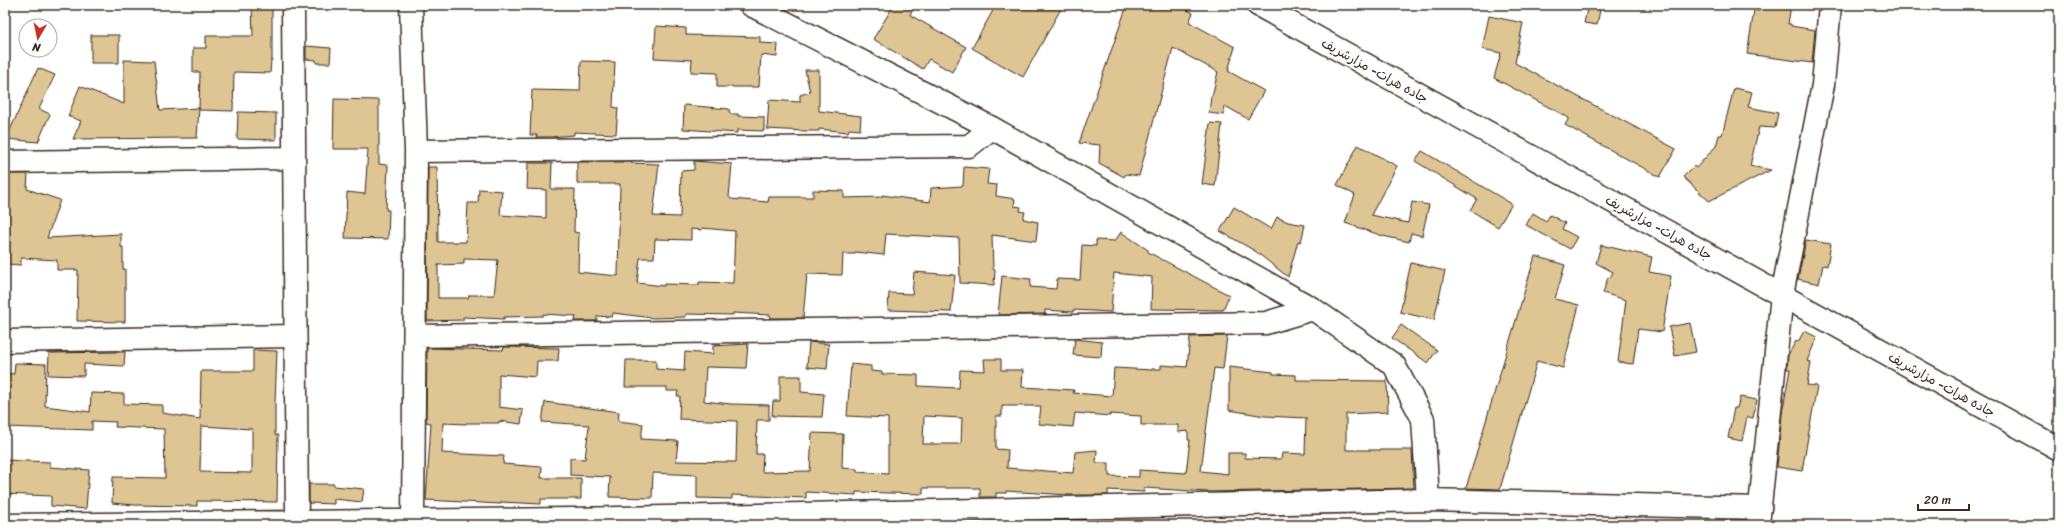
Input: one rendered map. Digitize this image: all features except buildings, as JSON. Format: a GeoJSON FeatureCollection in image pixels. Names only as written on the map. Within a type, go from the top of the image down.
{"type":"FeatureCollection","features":[{"type":"Feature","properties":{"kind":"main road"},"geometry":{"type":"LineString","coordinates":[[293,5],[297,523]]}},
{"type":"Feature","properties":{"kind":"main road"},"geometry":{"type":"LineString","coordinates":[[411,5],[416,151],[413,520]]}},
{"type":"Feature","properties":{"kind":"main road"},"geometry":{"type":"LineString","coordinates":[[751,5],[992,128],[1313,309],[1394,365],[1423,419],[1428,500]]}},
{"type":"Feature","properties":{"kind":"main road","name":"جاده هرات- مزارشریف"},"geometry":{"type":"LineString","coordinates":[[1258,5],[2059,449]]}},
{"type":"Feature","properties":{"kind":"main road"},"geometry":{"type":"LineString","coordinates":[[5,525],[297,523],[413,520],[573,522],[1428,500],[1759,517],[1782,295],[1823,85],[1830,5]]}},
{"type":"Feature","properties":{"kind":"main road"},"geometry":{"type":"LineString","coordinates":[[416,151],[969,146],[992,128]]}},
{"type":"Feature","properties":{"kind":"main road"},"geometry":{"type":"LineString","coordinates":[[5,162],[293,158]]}},
{"type":"Feature","properties":{"kind":"main road"},"geometry":{"type":"LineString","coordinates":[[415,336],[1266,323],[1313,309]]}},
{"type":"Feature","properties":{"kind":"main road"},"geometry":{"type":"LineString","coordinates":[[5,341],[295,336]]}}]}
